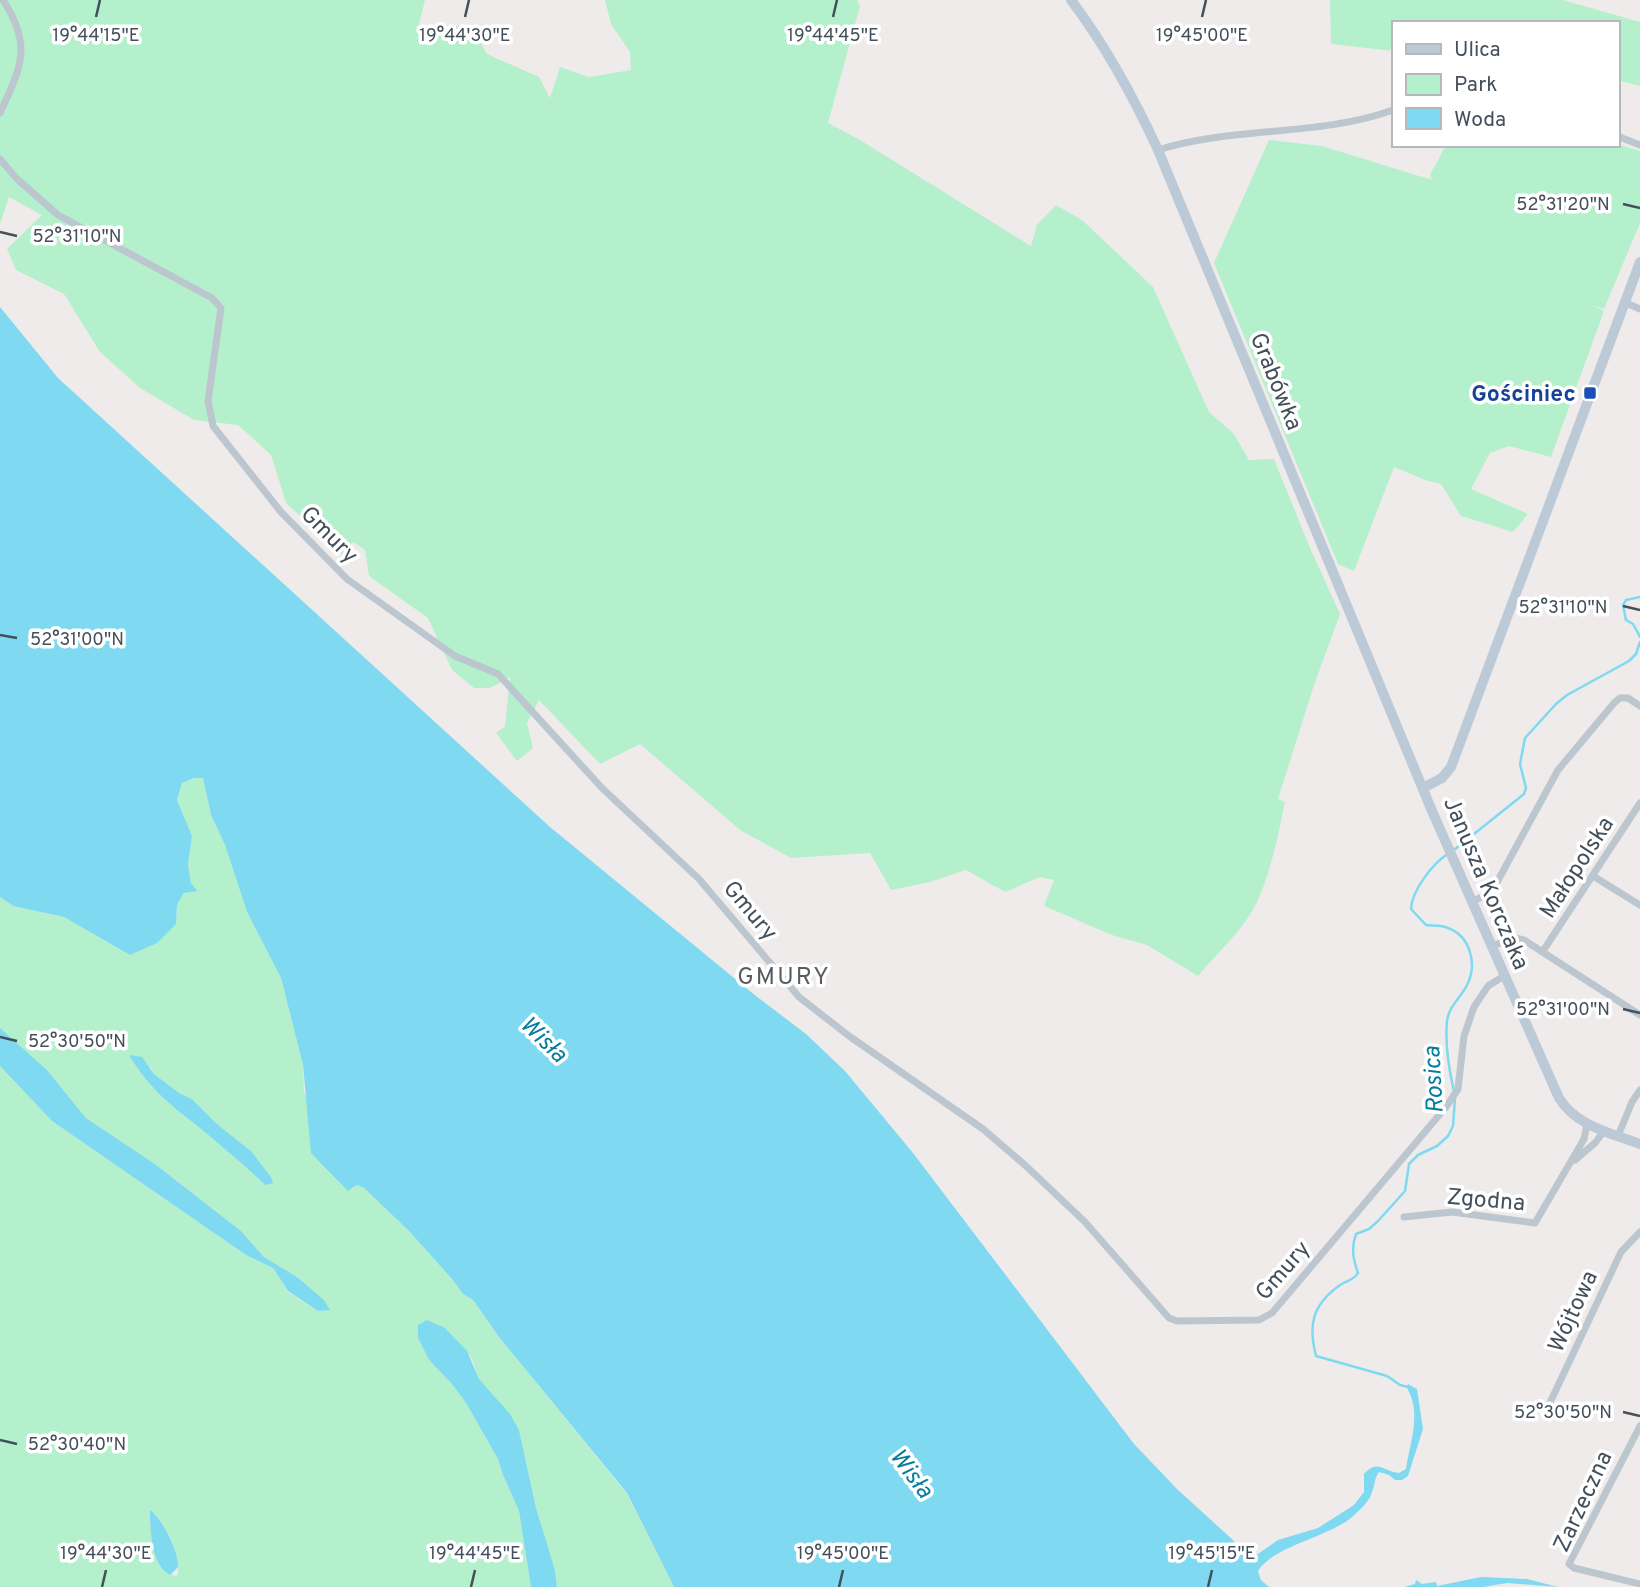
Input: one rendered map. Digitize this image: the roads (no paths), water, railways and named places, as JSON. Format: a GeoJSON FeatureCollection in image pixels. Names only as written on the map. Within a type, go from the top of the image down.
{"type":"FeatureCollection","features":[{"type":"Feature","properties":{"kind":"street"},"geometry":{"type":"LineString","coordinates":[[0,113],[22,59],[22,47],[13,15],[3,0]]}},
{"type":"Feature","properties":{"kind":"street","name":"Grabówka"},"geometry":{"type":"LineString","coordinates":[[1071,0],[1112,65],[1158,150],[1423,788]]}},
{"type":"Feature","properties":{"kind":"street"},"geometry":{"type":"LineString","coordinates":[[1158,150],[1199,140],[1350,122],[1392,110]]}},
{"type":"Feature","properties":{"kind":"street"},"geometry":{"type":"LineString","coordinates":[[1619,137],[1640,145]]}},
{"type":"Feature","properties":{"kind":"street","name":"Gmury"},"geometry":{"type":"LineString","coordinates":[[0,159],[58,215],[212,298],[221,308],[208,401],[213,426],[281,512],[347,579],[455,656],[498,674],[602,788],[699,879],[799,998],[983,1129],[1027,1166],[1085,1222],[1168,1318],[1177,1321],[1259,1320],[1272,1313],[1450,1102],[1458,1089],[1464,1036],[1474,1007],[1488,986],[1504,976]]}},
{"type":"Feature","properties":{"kind":"street"},"geometry":{"type":"LineString","coordinates":[[1423,788],[1442,779],[1451,767],[1640,262]]}},
{"type":"Feature","properties":{"kind":"street"},"geometry":{"type":"LineString","coordinates":[[1625,302],[1640,309]]}},
{"type":"Feature","properties":{"kind":"street"},"geometry":{"type":"LineString","coordinates":[[1472,901],[1485,895],[1496,884],[1558,770],[1614,702],[1620,698],[1628,698],[1640,706]]}},
{"type":"Feature","properties":{"kind":"street","name":"Janusza Korczaka"},"geometry":{"type":"LineString","coordinates":[[1423,788],[1559,1098],[1572,1114],[1587,1124],[1640,1144]]}},
{"type":"Feature","properties":{"kind":"street","name":"Małopolska"},"geometry":{"type":"LineString","coordinates":[[1543,951],[1640,803]]}},
{"type":"Feature","properties":{"kind":"street"},"geometry":{"type":"LineString","coordinates":[[1593,876],[1640,905]]}},
{"type":"Feature","properties":{"kind":"street"},"geometry":{"type":"LineString","coordinates":[[1492,946],[1514,938],[1524,940],[1640,1015]]}},
{"type":"Feature","properties":{"kind":"street"},"geometry":{"type":"LineString","coordinates":[[1618,1136],[1640,1090]]}},
{"type":"Feature","properties":{"kind":"street","name":"Zgodna"},"geometry":{"type":"LineString","coordinates":[[1404,1217],[1452,1212],[1535,1223],[1584,1139],[1587,1124]]}},
{"type":"Feature","properties":{"kind":"street"},"geometry":{"type":"LineString","coordinates":[[1569,1164],[1605,1131]]}},
{"type":"Feature","properties":{"kind":"street","name":"Wójtowa"},"geometry":{"type":"LineString","coordinates":[[1546,1411],[1621,1252],[1640,1232]]}},
{"type":"Feature","properties":{"kind":"street","name":"Zarzeczna"},"geometry":{"type":"LineString","coordinates":[[1640,1426],[1569,1564],[1574,1569],[1640,1584]]}},
{"type":"Feature","properties":{"kind":"water","name":"Wisła"},"geometry":{"type":"Polygon","coordinates":[[[0,307],[58,378],[550,827],[806,1034],[845,1071],[913,1153],[1134,1444],[1178,1490],[1233,1540],[1244,1556],[1252,1558],[1278,1540],[1318,1528],[1354,1505],[1364,1492],[1364,1474],[1373,1467],[1399,1473],[1406,1469],[1414,1417],[1408,1384],[1417,1389],[1423,1429],[1408,1476],[1395,1480],[1379,1472],[1369,1499],[1352,1517],[1265,1562],[1258,1571],[1261,1580],[1269,1587],[674,1587],[627,1493],[499,1337],[473,1300],[463,1294],[409,1231],[364,1188],[357,1185],[348,1191],[311,1153],[303,1065],[281,978],[247,912],[225,845],[211,815],[203,778],[182,783],[177,800],[192,836],[188,864],[191,883],[197,891],[184,893],[177,905],[176,924],[157,943],[130,955],[64,917],[13,906],[0,897],[0,307]]]}},
{"type":"Feature","properties":{"kind":"water"},"geometry":{"type":"Polygon","coordinates":[[[0,1028],[47,1070],[86,1118],[155,1164],[241,1231],[264,1257],[297,1277],[324,1300],[330,1310],[318,1311],[288,1291],[273,1268],[246,1255],[52,1121],[0,1066],[0,1028]]]}},
{"type":"Feature","properties":{"kind":"water"},"geometry":{"type":"Polygon","coordinates":[[[129,1055],[142,1057],[154,1074],[179,1093],[192,1099],[217,1124],[252,1152],[273,1183],[265,1185],[167,1101],[129,1055]]]}},
{"type":"Feature","properties":{"kind":"water"},"geometry":{"type":"Polygon","coordinates":[[[427,1320],[445,1328],[467,1351],[479,1379],[510,1414],[519,1430],[557,1587],[531,1587],[519,1511],[498,1459],[466,1403],[429,1360],[418,1338],[418,1325],[427,1320]]]}},
{"type":"Feature","properties":{"kind":"water"},"geometry":{"type":"Polygon","coordinates":[[[150,1510],[164,1528],[176,1553],[178,1567],[170,1575],[155,1555],[150,1510]]]}},
{"type":"Feature","properties":{"kind":"water"},"geometry":{"type":"Polygon","coordinates":[[[1481,1577],[1527,1579],[1558,1587],[1507,1583],[1483,1587],[1404,1587],[1415,1584],[1416,1580],[1422,1584],[1436,1582],[1437,1586],[1481,1577]]]}},
{"type":"Feature","properties":{"kind":"waterway","name":"Rosica"},"geometry":{"type":"LineString","coordinates":[[1640,597],[1626,600],[1623,605],[1626,620],[1633,624],[1640,637]]}},
{"type":"Feature","properties":{"kind":"waterway","name":"Rosica"},"geometry":{"type":"LineString","coordinates":[[1454,850],[1524,794],[1526,788],[1520,764],[1525,738],[1567,695],[1629,661],[1636,654],[1640,642]]}},
{"type":"Feature","properties":{"kind":"waterway","name":"Rosica"},"geometry":{"type":"LineString","coordinates":[[1449,853],[1436,863],[1424,878],[1415,894],[1411,909],[1426,925],[1443,926],[1456,932],[1470,951],[1471,975],[1450,1010],[1447,1021],[1448,1056],[1454,1091]]}},
{"type":"Feature","properties":{"kind":"waterway","name":"Rosica"},"geometry":{"type":"LineString","coordinates":[[1408,1387],[1387,1376],[1316,1356],[1312,1335],[1314,1316],[1323,1300],[1358,1273],[1353,1254],[1356,1234],[1369,1229],[1405,1191],[1409,1164],[1448,1136],[1453,1126],[1455,1098]]}},
{"type":"Feature","properties":{"kind":"place","name":"Gościniec"},"geometry":{"type":"Point","coordinates":[1590,393]}},
{"type":"Feature","properties":{"kind":"district","name":"GMURY"},"geometry":{"type":"Point","coordinates":[784,976]}}]}
